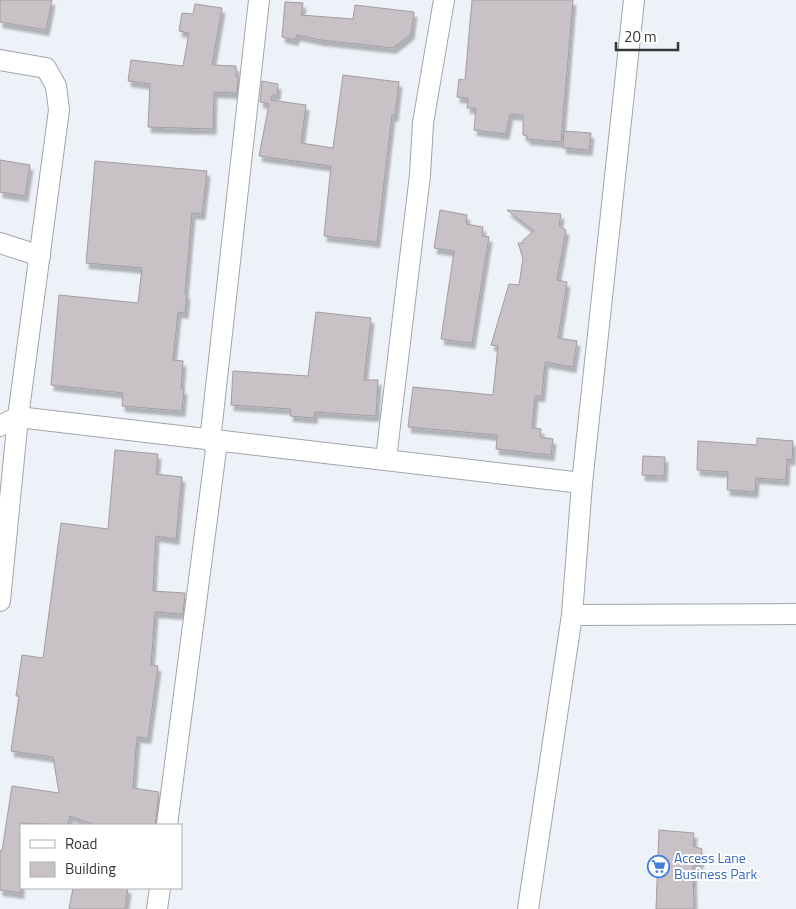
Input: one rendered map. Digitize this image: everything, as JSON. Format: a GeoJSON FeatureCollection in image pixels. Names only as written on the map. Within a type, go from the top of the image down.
{"type":"FeatureCollection","features":[{"type":"Feature","properties":{"kind":"street"},"geometry":{"type":"LineString","coordinates":[[168,824],[214,442],[259,0]]}},
{"type":"Feature","properties":{"kind":"street"},"geometry":{"type":"LineString","coordinates":[[386,459],[420,175],[423,123],[444,0]]}},
{"type":"Feature","properties":{"kind":"street"},"geometry":{"type":"LineString","coordinates":[[528,909],[572,615],[582,484],[634,0]]}},
{"type":"Feature","properties":{"kind":"street"},"geometry":{"type":"LineString","coordinates":[[0,60],[46,68],[52,76],[59,96],[59,110],[18,417],[0,601]]}},
{"type":"Feature","properties":{"kind":"street"},"geometry":{"type":"LineString","coordinates":[[0,243],[40,256]]}},
{"type":"Feature","properties":{"kind":"street"},"geometry":{"type":"LineString","coordinates":[[0,426],[18,417],[214,442],[386,459],[582,484]]}},
{"type":"Feature","properties":{"kind":"street"},"geometry":{"type":"LineString","coordinates":[[572,615],[796,614]]}},
{"type":"Feature","properties":{"kind":"street"},"geometry":{"type":"LineString","coordinates":[[157,909],[160,889]]}},
{"type":"Feature","properties":{"kind":"building"},"geometry":{"type":"Polygon","coordinates":[[[0,0],[52,0],[46,30],[0,22],[0,0]]]}},
{"type":"Feature","properties":{"kind":"building"},"geometry":{"type":"Polygon","coordinates":[[[472,0],[573,0],[561,142],[527,139],[527,136],[523,135],[523,115],[510,114],[506,134],[474,130],[476,108],[467,108],[468,98],[457,97],[459,79],[465,80],[472,0]]]}},
{"type":"Feature","properties":{"kind":"building"},"geometry":{"type":"Polygon","coordinates":[[[285,2],[303,3],[301,15],[353,19],[355,5],[414,12],[411,34],[393,48],[321,40],[297,35],[295,40],[282,37],[285,2]]]}},
{"type":"Feature","properties":{"kind":"building"},"geometry":{"type":"Polygon","coordinates":[[[195,4],[222,8],[212,65],[236,66],[236,77],[238,77],[237,93],[214,92],[213,129],[148,127],[150,84],[128,81],[131,60],[183,66],[189,33],[179,31],[182,13],[193,14],[195,4]]]}},
{"type":"Feature","properties":{"kind":"building"},"geometry":{"type":"Polygon","coordinates":[[[343,75],[399,82],[395,116],[392,115],[377,242],[324,236],[331,166],[259,156],[269,104],[260,102],[262,81],[278,84],[277,95],[272,95],[271,100],[306,105],[301,143],[333,148],[343,75]]]}},
{"type":"Feature","properties":{"kind":"building"},"geometry":{"type":"Polygon","coordinates":[[[564,131],[591,133],[589,150],[563,148],[564,131]]]}},
{"type":"Feature","properties":{"kind":"building"},"geometry":{"type":"Polygon","coordinates":[[[0,160],[30,165],[25,196],[0,192],[0,160]]]}},
{"type":"Feature","properties":{"kind":"building"},"geometry":{"type":"Polygon","coordinates":[[[95,161],[207,171],[202,214],[192,213],[185,313],[178,312],[173,360],[183,361],[181,389],[184,389],[182,411],[122,406],[123,393],[51,385],[59,295],[138,303],[142,268],[86,263],[95,161]]]}},
{"type":"Feature","properties":{"kind":"building"},"geometry":{"type":"Polygon","coordinates":[[[440,210],[467,215],[466,224],[483,227],[482,236],[489,237],[472,343],[441,339],[454,251],[434,248],[440,210]]]}},
{"type":"Feature","properties":{"kind":"building"},"geometry":{"type":"Polygon","coordinates":[[[507,210],[561,214],[559,226],[566,230],[557,280],[567,282],[558,338],[577,341],[573,367],[545,362],[542,396],[535,396],[532,428],[541,429],[540,437],[553,439],[551,455],[496,449],[497,435],[408,427],[413,387],[493,395],[498,346],[491,345],[509,284],[519,285],[523,258],[518,243],[523,243],[523,240],[534,231],[507,210]]]}},
{"type":"Feature","properties":{"kind":"building"},"geometry":{"type":"Polygon","coordinates":[[[316,312],[371,318],[364,380],[378,380],[376,416],[315,412],[314,418],[290,416],[291,409],[231,405],[233,371],[308,376],[316,312]]]}},
{"type":"Feature","properties":{"kind":"building"},"geometry":{"type":"Polygon","coordinates":[[[757,438],[793,441],[792,460],[787,459],[786,480],[756,478],[755,492],[727,490],[728,472],[697,470],[698,441],[757,445],[757,438]]]}},
{"type":"Feature","properties":{"kind":"building"},"geometry":{"type":"Polygon","coordinates":[[[115,450],[158,454],[156,474],[182,477],[176,539],[156,536],[153,591],[185,593],[183,614],[155,612],[151,665],[158,666],[148,738],[137,737],[133,788],[159,792],[155,824],[92,824],[70,816],[68,824],[21,823],[21,893],[0,890],[0,850],[2,851],[12,786],[59,793],[53,757],[11,751],[19,696],[16,696],[22,655],[43,658],[61,523],[108,529],[115,450]]]}},
{"type":"Feature","properties":{"kind":"building"},"geometry":{"type":"Polygon","coordinates":[[[643,456],[665,457],[664,476],[642,475],[643,456]]]}},
{"type":"Feature","properties":{"kind":"building"},"geometry":{"type":"Polygon","coordinates":[[[659,830],[694,833],[693,846],[702,849],[700,863],[693,865],[694,909],[656,909],[659,830]]]}},
{"type":"Feature","properties":{"kind":"building"},"geometry":{"type":"Polygon","coordinates":[[[73,889],[128,889],[125,909],[69,909],[73,889]]]}},
{"type":"Feature","properties":{"kind":"place","name":"Access Lane Business Park"},"geometry":{"type":"Point","coordinates":[658,866]}}]}
